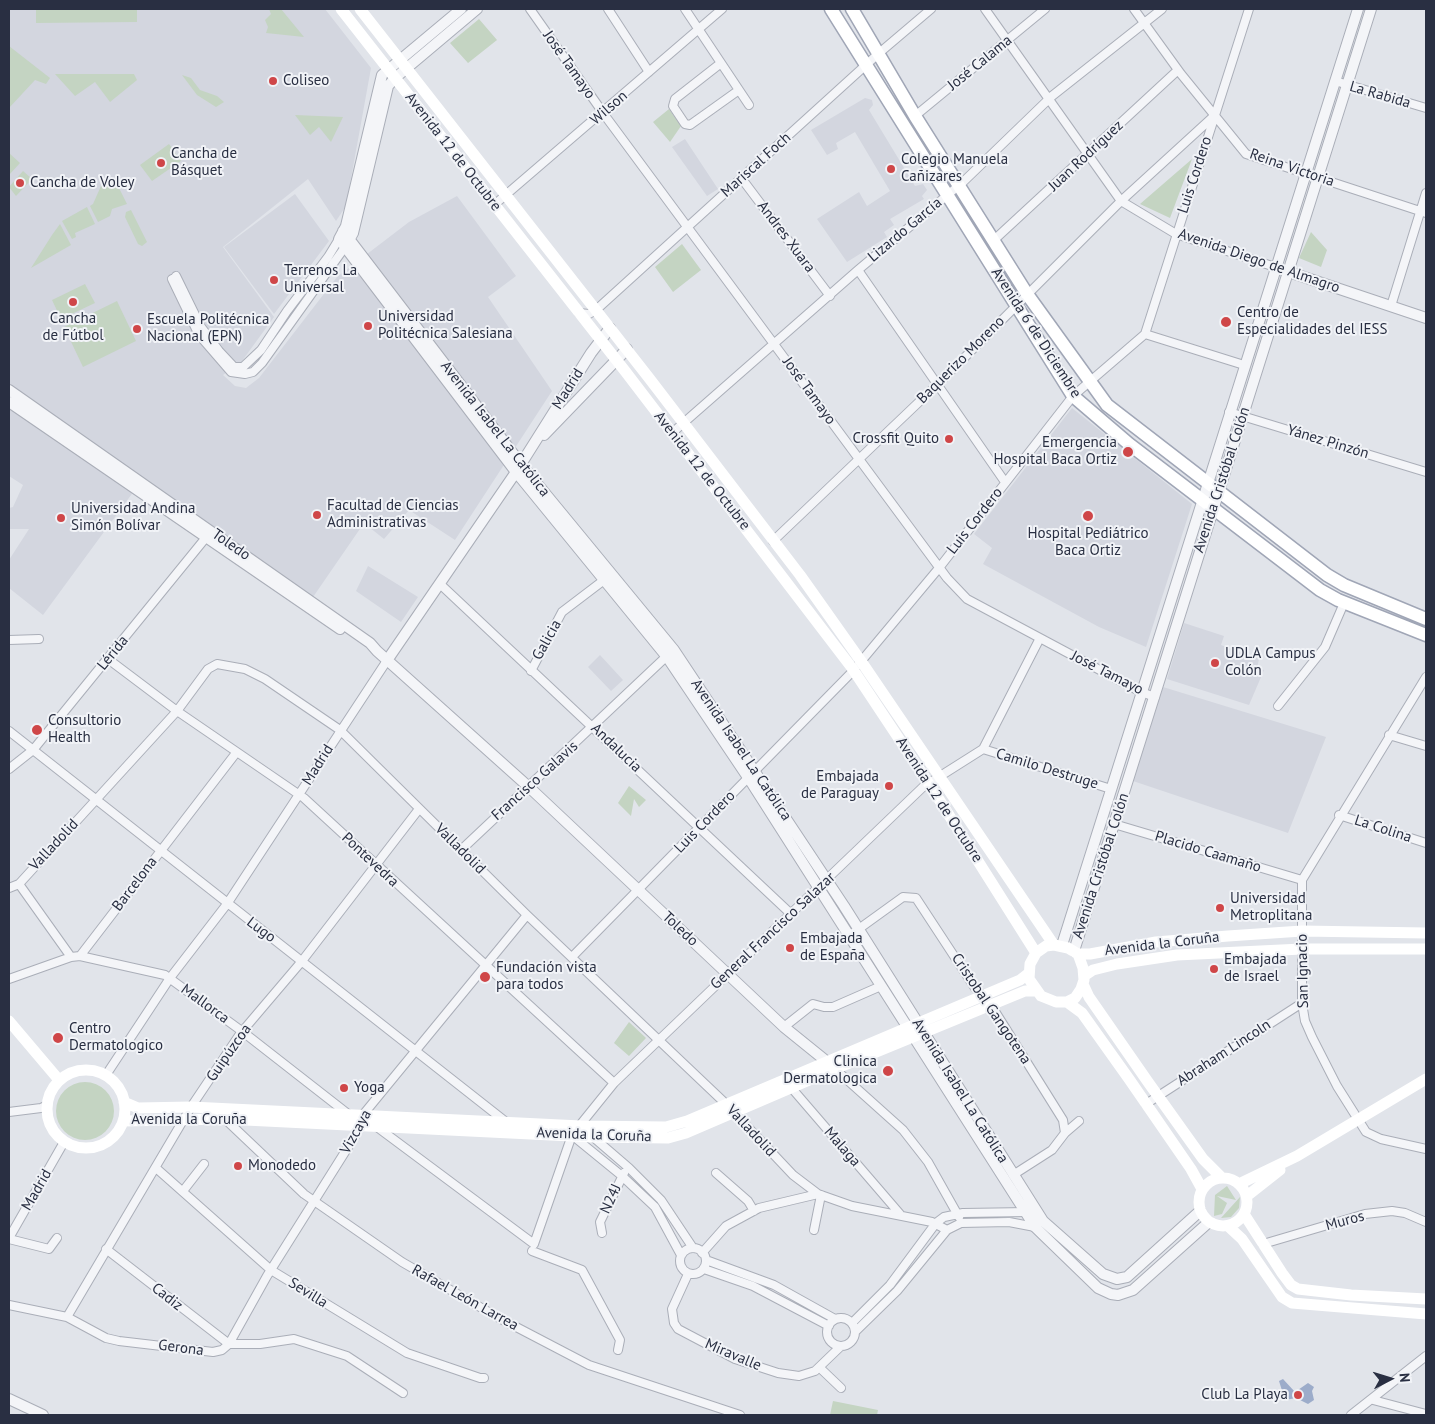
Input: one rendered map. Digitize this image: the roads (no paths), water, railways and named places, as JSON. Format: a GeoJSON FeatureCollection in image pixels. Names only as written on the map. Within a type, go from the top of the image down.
{"type":"FeatureCollection","features":[{"type":"Feature","properties":{"kind":"main road","name":"Avenida 12 de Octubre"},"geometry":{"type":"LineString","coordinates":[[341,9],[616,359],[853,671],[929,782],[1036,953]]}},
{"type":"Feature","properties":{"kind":"main road","name":"Avenida 12 de Octubre"},"geometry":{"type":"LineString","coordinates":[[360,9],[627,349],[773,541],[861,661],[1058,945]]}},
{"type":"Feature","properties":{"kind":"main road","name":"Avenida 6 de Diciembre"},"geometry":{"type":"LineString","coordinates":[[831,9],[868,64],[1074,396],[1099,420],[1320,590],[1344,603],[1426,635]]}},
{"type":"Feature","properties":{"kind":"main road","name":"Avenida 6 de Diciembre"},"geometry":{"type":"LineString","coordinates":[[852,9],[915,116],[1028,294],[1089,384],[1107,405],[1326,575],[1344,585],[1426,619]]}},
{"type":"Feature","properties":{"kind":"main road","name":"Avenida la Coruña"},"geometry":{"type":"LineString","coordinates":[[1076,953],[1090,954],[1156,942],[1302,931],[1426,933]]}},
{"type":"Feature","properties":{"kind":"main road"},"geometry":{"type":"LineString","coordinates":[[1228,936],[1229,953]]}},
{"type":"Feature","properties":{"kind":"main road"},"geometry":{"type":"LineString","coordinates":[[1202,1189],[1146,1104],[1082,1013],[1067,1002],[1047,999],[1036,991],[1029,973],[1030,964],[1036,953],[1046,946],[1058,945],[1076,953],[1089,997],[1203,1159],[1221,1177]]}},
{"type":"Feature","properties":{"kind":"main road","name":"Avenida la Coruña"},"geometry":{"type":"LineString","coordinates":[[1084,980],[1093,970],[1151,958],[1302,949],[1426,948]]}},
{"type":"Feature","properties":{"kind":"main road","name":"Avenida la Coruña"},"geometry":{"type":"LineString","coordinates":[[124,1102],[138,1108],[191,1108],[350,1115],[377,1127],[666,1127],[687,1121],[726,1104],[835,1068],[916,1030],[981,995],[1020,980],[1029,973]]}},
{"type":"Feature","properties":{"kind":"main road"},"geometry":{"type":"LineString","coordinates":[[1067,1002],[1079,994],[1084,980]]}},
{"type":"Feature","properties":{"kind":"main road","name":"Avenida la Coruña"},"geometry":{"type":"LineString","coordinates":[[123,1121],[225,1119],[300,1122],[360,1121],[505,1126],[592,1137],[668,1138],[686,1133],[735,1113],[825,1062],[991,1005],[1025,991],[1036,991]]}},
{"type":"Feature","properties":{"kind":"main road"},"geometry":{"type":"LineString","coordinates":[[9,1021],[59,1080]]}},
{"type":"Feature","properties":{"kind":"main road"},"geometry":{"type":"LineString","coordinates":[[95,1071],[106,1075],[118,1087],[124,1102],[123,1121],[113,1136],[95,1147],[79,1147],[64,1142],[51,1126],[47,1105],[49,1095],[59,1080],[71,1072],[95,1071]]}},
{"type":"Feature","properties":{"kind":"main road"},"geometry":{"type":"LineString","coordinates":[[1239,1184],[1297,1156],[1426,1080]]}},
{"type":"Feature","properties":{"kind":"main road"},"geometry":{"type":"LineString","coordinates":[[1247,1196],[1239,1184],[1231,1179],[1221,1177],[1208,1182],[1202,1189],[1199,1196],[1200,1211],[1209,1222],[1218,1226],[1235,1224],[1244,1214],[1247,1196],[1297,1156]]}},
{"type":"Feature","properties":{"kind":"main road"},"geometry":{"type":"LineString","coordinates":[[1244,1214],[1282,1273],[1298,1289]]}},
{"type":"Feature","properties":{"kind":"main road"},"geometry":{"type":"LineString","coordinates":[[1228,1226],[1242,1239],[1282,1297],[1292,1303],[1303,1306],[1426,1314]]}},
{"type":"Feature","properties":{"kind":"main road"},"geometry":{"type":"LineString","coordinates":[[1271,1281],[1280,1282],[1283,1278],[1282,1273]]}},
{"type":"Feature","properties":{"kind":"main road"},"geometry":{"type":"LineString","coordinates":[[1282,1297],[1289,1289],[1298,1289],[1328,1293],[1426,1299]]}},
{"type":"Feature","properties":{"kind":"street"},"geometry":{"type":"LineString","coordinates":[[404,64],[461,9]]}},
{"type":"Feature","properties":{"kind":"street"},"geometry":{"type":"LineString","coordinates":[[175,281],[201,327],[219,351],[234,367],[244,371],[344,239],[382,75],[391,74],[477,9]]}},
{"type":"Feature","properties":{"kind":"street","name":"José Tamayo"},"geometry":{"type":"LineString","coordinates":[[530,9],[603,113],[939,568],[967,599],[1141,692],[1155,697]]}},
{"type":"Feature","properties":{"kind":"street"},"geometry":{"type":"LineString","coordinates":[[608,9],[649,72]]}},
{"type":"Feature","properties":{"kind":"street"},"geometry":{"type":"LineString","coordinates":[[685,9],[749,105]]}},
{"type":"Feature","properties":{"kind":"street","name":"Wilson"},"geometry":{"type":"LineString","coordinates":[[494,205],[722,9]]}},
{"type":"Feature","properties":{"kind":"street","name":"Mariscal Foch"},"geometry":{"type":"LineString","coordinates":[[596,310],[878,54],[931,9]]}},
{"type":"Feature","properties":{"kind":"street","name":"Avenida Diego de Almagro"},"geometry":{"type":"LineString","coordinates":[[985,9],[1006,42],[1120,201],[1176,234],[1426,318]]}},
{"type":"Feature","properties":{"kind":"street","name":"José Calama"},"geometry":{"type":"LineString","coordinates":[[915,116],[1045,9]]}},
{"type":"Feature","properties":{"kind":"street","name":"Reina Victoria"},"geometry":{"type":"LineString","coordinates":[[1134,9],[1178,70],[1246,154],[1423,212]]}},
{"type":"Feature","properties":{"kind":"street","name":"Lizardo García"},"geometry":{"type":"LineString","coordinates":[[672,433],[775,345],[858,270],[959,185],[1048,100],[1162,9]]}},
{"type":"Feature","properties":{"kind":"street","name":"Luis Cordero"},"geometry":{"type":"LineString","coordinates":[[572,957],[639,891],[853,671],[939,568],[1074,396],[1145,334],[1248,9]]}},
{"type":"Feature","properties":{"kind":"street","name":"Avenida Cristóbal Colón"},"geometry":{"type":"LineString","coordinates":[[1058,945],[1111,789],[1201,499],[1358,9]]}},
{"type":"Feature","properties":{"kind":"street","name":"Avenida Cristóbal Colón"},"geometry":{"type":"LineString","coordinates":[[1076,953],[1212,508],[1243,416],[1287,271],[1371,9]]}},
{"type":"Feature","properties":{"kind":"street"},"geometry":{"type":"LineString","coordinates":[[721,63],[675,99],[673,106],[685,124],[690,126],[739,90]]}},
{"type":"Feature","properties":{"kind":"street","name":"Juan Rodríguez"},"geometry":{"type":"LineString","coordinates":[[994,240],[1178,70]]}},
{"type":"Feature","properties":{"kind":"street","name":"La Rabida"},"geometry":{"type":"LineString","coordinates":[[1335,81],[1426,108]]}},
{"type":"Feature","properties":{"kind":"street","name":"Baquerizo Moreno"},"geometry":{"type":"LineString","coordinates":[[773,541],[936,385],[1120,201],[1214,116]]}},
{"type":"Feature","properties":{"kind":"street","name":"Andres Xuara"},"geometry":{"type":"LineString","coordinates":[[742,179],[830,296]]}},
{"type":"Feature","properties":{"kind":"street"},"geometry":{"type":"LineString","coordinates":[[1391,306],[1423,212],[1426,193]]}},
{"type":"Feature","properties":{"kind":"street","name":"Avenida Isabel La Católica"},"geometry":{"type":"LineString","coordinates":[[344,239],[518,468],[670,654],[859,929],[916,1030],[1025,1211]]}},
{"type":"Feature","properties":{"kind":"street"},"geometry":{"type":"LineString","coordinates":[[858,270],[1005,482]]}},
{"type":"Feature","properties":{"kind":"street"},"geometry":{"type":"LineString","coordinates":[[579,313],[589,314],[596,310]]}},
{"type":"Feature","properties":{"kind":"street","name":"Madrid"},"geometry":{"type":"LineString","coordinates":[[106,1075],[170,978],[227,904],[340,730],[518,468],[600,340],[610,328]]}},
{"type":"Feature","properties":{"kind":"street"},"geometry":{"type":"LineString","coordinates":[[1145,334],[1244,365]]}},
{"type":"Feature","properties":{"kind":"street","name":"Madrid"},"geometry":{"type":"LineString","coordinates":[[528,453],[627,349]]}},
{"type":"Feature","properties":{"kind":"street","name":"Toledo"},"geometry":{"type":"LineString","coordinates":[[9,390],[368,649],[377,651],[388,659],[528,786],[784,1027],[825,1062],[835,1068],[903,1130],[928,1162],[958,1213],[961,1223]]}},
{"type":"Feature","properties":{"kind":"street","name":"Toledo"},"geometry":{"type":"LineString","coordinates":[[9,402],[208,534]]}},
{"type":"Feature","properties":{"kind":"street","name":"Yánez Pinzón"},"geometry":{"type":"LineString","coordinates":[[1229,412],[1426,472]]}},
{"type":"Feature","properties":{"kind":"street","name":"Lérida"},"geometry":{"type":"LineString","coordinates":[[9,769],[33,750],[208,534]]}},
{"type":"Feature","properties":{"kind":"street","name":"Galicia"},"geometry":{"type":"LineString","coordinates":[[530,670],[562,612],[608,577]]}},
{"type":"Feature","properties":{"kind":"street","name":"Andalucia"},"geometry":{"type":"LineString","coordinates":[[440,584],[791,914]]}},
{"type":"Feature","properties":{"kind":"street"},"geometry":{"type":"LineString","coordinates":[[1278,706],[1325,647],[1344,603]]}},
{"type":"Feature","properties":{"kind":"street","name":"General Francisco Salazar"},"geometry":{"type":"LineString","coordinates":[[533,1248],[572,1135],[614,1084],[929,782],[983,748],[1040,638]]}},
{"type":"Feature","properties":{"kind":"street"},"geometry":{"type":"LineString","coordinates":[[9,640],[39,639]]}},
{"type":"Feature","properties":{"kind":"street","name":"Francisco Galavis"},"geometry":{"type":"LineString","coordinates":[[461,850],[670,654]]}},
{"type":"Feature","properties":{"kind":"street","name":"Pontevedra"},"geometry":{"type":"LineString","coordinates":[[108,659],[236,753],[300,794],[614,1084]]}},
{"type":"Feature","properties":{"kind":"street","name":"Valladolid"},"geometry":{"type":"LineString","coordinates":[[9,888],[19,884],[177,711],[208,669],[217,664],[244,669],[265,679],[340,730],[527,915],[726,1104],[793,1175],[820,1195],[852,1206],[900,1214],[936,1223],[947,1230]]}},
{"type":"Feature","properties":{"kind":"street"},"geometry":{"type":"LineString","coordinates":[[1302,880],[1339,816],[1426,677]]}},
{"type":"Feature","properties":{"kind":"street","name":"Lugo"},"geometry":{"type":"LineString","coordinates":[[9,731],[302,961],[505,1126]]}},
{"type":"Feature","properties":{"kind":"street"},"geometry":{"type":"LineString","coordinates":[[1389,735],[1426,746]]}},
{"type":"Feature","properties":{"kind":"street","name":"Camilo Destruge"},"geometry":{"type":"LineString","coordinates":[[983,748],[1111,789]]}},
{"type":"Feature","properties":{"kind":"street","name":"Barcelona"},"geometry":{"type":"LineString","coordinates":[[80,956],[236,753]]}},
{"type":"Feature","properties":{"kind":"street","name":"Avenida Isabel La Católica"},"geometry":{"type":"LineString","coordinates":[[752,774],[818,888],[881,986],[916,1030],[1038,1214],[1103,1274],[1117,1279],[1127,1277],[1200,1211]]}},
{"type":"Feature","properties":{"kind":"street","name":"Guipúzcoa"},"geometry":{"type":"LineString","coordinates":[[68,1317],[106,1249],[191,1108],[243,1032],[302,961],[419,809]]}},
{"type":"Feature","properties":{"kind":"street","name":"La Colina"},"geometry":{"type":"LineString","coordinates":[[1339,816],[1426,843]]}},
{"type":"Feature","properties":{"kind":"street","name":"Placido Caamaño"},"geometry":{"type":"LineString","coordinates":[[1114,824],[1302,880]]}},
{"type":"Feature","properties":{"kind":"street","name":"San Ignacio"},"geometry":{"type":"LineString","coordinates":[[1302,880],[1302,1003],[1305,1021],[1312,1037],[1337,1086],[1366,1132],[1372,1136],[1426,1149]]}},
{"type":"Feature","properties":{"kind":"street"},"geometry":{"type":"LineString","coordinates":[[19,884],[71,956]]}},
{"type":"Feature","properties":{"kind":"street","name":"Cristobal Gangotena"},"geometry":{"type":"LineString","coordinates":[[849,936],[903,897],[916,898],[981,995],[991,1005],[1064,1120],[1065,1133]]}},
{"type":"Feature","properties":{"kind":"street","name":"Vizcaya"},"geometry":{"type":"LineString","coordinates":[[229,1344],[271,1270],[315,1202],[360,1121],[484,965],[527,915]]}},
{"type":"Feature","properties":{"kind":"street"},"geometry":{"type":"LineString","coordinates":[[9,979],[71,956],[80,956]]}},
{"type":"Feature","properties":{"kind":"street","name":"Mallorca"},"geometry":{"type":"LineString","coordinates":[[80,956],[165,975],[243,1032],[350,1115]]}},
{"type":"Feature","properties":{"kind":"street"},"geometry":{"type":"LineString","coordinates":[[784,1027],[813,1004],[833,1007],[881,986]]}},
{"type":"Feature","properties":{"kind":"street","name":"Abraham Lincoln"},"geometry":{"type":"LineString","coordinates":[[1146,1104],[1302,1003]]}},
{"type":"Feature","properties":{"kind":"street","name":"Malaga"},"geometry":{"type":"LineString","coordinates":[[788,1083],[900,1214]]}},
{"type":"Feature","properties":{"kind":"street"},"geometry":{"type":"LineString","coordinates":[[9,1112],[41,1108],[47,1105]]}},
{"type":"Feature","properties":{"kind":"street","name":"Rafael León Larrea"},"geometry":{"type":"LineString","coordinates":[[225,1119],[315,1202],[402,1262],[501,1319],[589,1366],[740,1415]]}},
{"type":"Feature","properties":{"kind":"street"},"geometry":{"type":"LineString","coordinates":[[1013,1175],[1052,1150],[1065,1133],[1079,1121]]}},
{"type":"Feature","properties":{"kind":"street"},"geometry":{"type":"LineString","coordinates":[[580,1126],[629,1168],[661,1200],[693,1248],[704,1257],[774,1285],[835,1319],[844,1318],[852,1323],[856,1331]]}},
{"type":"Feature","properties":{"kind":"street"},"geometry":{"type":"LineString","coordinates":[[377,1127],[533,1248],[582,1270],[620,1340],[618,1350]]}},
{"type":"Feature","properties":{"kind":"street"},"geometry":{"type":"LineString","coordinates":[[572,1135],[656,1207],[681,1254],[680,1266],[688,1274],[696,1274],[704,1269]]}},
{"type":"Feature","properties":{"kind":"street","name":"Madrid"},"geometry":{"type":"LineString","coordinates":[[9,1239],[64,1142]]}},
{"type":"Feature","properties":{"kind":"street"},"geometry":{"type":"LineString","coordinates":[[183,1191],[204,1164]]}},
{"type":"Feature","properties":{"kind":"street","name":"Sevilla"},"geometry":{"type":"LineString","coordinates":[[156,1168],[271,1270],[407,1354],[484,1378]]}},
{"type":"Feature","properties":{"kind":"street","name":"N24J"},"geometry":{"type":"LineString","coordinates":[[602,1233],[600,1222],[622,1176],[629,1168]]}},
{"type":"Feature","properties":{"kind":"street"},"geometry":{"type":"LineString","coordinates":[[716,1173],[748,1201],[754,1211]]}},
{"type":"Feature","properties":{"kind":"street"},"geometry":{"type":"LineString","coordinates":[[704,1269],[704,1257],[726,1226],[754,1211],[820,1195],[814,1230]]}},
{"type":"Feature","properties":{"kind":"street"},"geometry":{"type":"LineString","coordinates":[[1009,1222],[1010,1211]]}},
{"type":"Feature","properties":{"kind":"street"},"geometry":{"type":"LineString","coordinates":[[852,1323],[890,1285],[936,1223],[944,1217],[958,1213],[1010,1211],[1025,1211],[1038,1214]]}},
{"type":"Feature","properties":{"kind":"street"},"geometry":{"type":"LineString","coordinates":[[1025,1211],[1035,1227],[1098,1288],[1111,1294],[1124,1294],[1133,1290],[1209,1222]]}},
{"type":"Feature","properties":{"kind":"street","name":"Muros"},"geometry":{"type":"LineString","coordinates":[[1263,1244],[1365,1214],[1392,1211],[1405,1213],[1426,1222]]}},
{"type":"Feature","properties":{"kind":"street"},"geometry":{"type":"LineString","coordinates":[[835,1319],[829,1326],[829,1339],[840,1347],[852,1343],[856,1331],[897,1291],[947,1230],[961,1223],[1009,1222],[1035,1227]]}},
{"type":"Feature","properties":{"kind":"street"},"geometry":{"type":"LineString","coordinates":[[9,1239],[49,1249],[58,1238]]}},
{"type":"Feature","properties":{"kind":"street"},"geometry":{"type":"LineString","coordinates":[[681,1254],[693,1248]]}},
{"type":"Feature","properties":{"kind":"street","name":"Cadiz"},"geometry":{"type":"LineString","coordinates":[[106,1249],[229,1344]]}},
{"type":"Feature","properties":{"kind":"street"},"geometry":{"type":"LineString","coordinates":[[704,1269],[753,1286],[829,1326]]}},
{"type":"Feature","properties":{"kind":"street","name":"Miravalle"},"geometry":{"type":"LineString","coordinates":[[688,1274],[672,1309],[672,1315],[678,1329],[735,1359],[778,1373],[804,1376],[820,1368],[840,1347]]}},
{"type":"Feature","properties":{"kind":"street","name":"Gerona"},"geometry":{"type":"LineString","coordinates":[[9,1305],[68,1317],[106,1338],[119,1341],[213,1352],[222,1350],[229,1344],[260,1344],[294,1339],[346,1356],[403,1393]]}},
{"type":"Feature","properties":{"kind":"street"},"geometry":{"type":"LineString","coordinates":[[1351,1415],[1373,1400],[1426,1356]]}},
{"type":"Feature","properties":{"kind":"street"},"geometry":{"type":"LineString","coordinates":[[820,1368],[841,1388]]}},
{"type":"Feature","properties":{"kind":"street"},"geometry":{"type":"LineString","coordinates":[[9,1399],[43,1415]]}},
{"type":"Feature","properties":{"kind":"street"},"geometry":{"type":"LineString","coordinates":[[1373,1400],[1426,1414]]}},
{"type":"Feature","properties":{"kind":"water","name":"Club La Playa"},"geometry":{"type":"Polygon","coordinates":[[[1283,1379],[1295,1392],[1308,1383],[1314,1387],[1312,1391],[1314,1400],[1308,1404],[1296,1398],[1285,1400],[1279,1381],[1283,1379]]]}},
{"type":"Feature","properties":{"kind":"place","name":"Coliseo"},"geometry":{"type":"Point","coordinates":[273,81]}},
{"type":"Feature","properties":{"kind":"place","name":"Cancha de Básquet"},"geometry":{"type":"Point","coordinates":[161,163]}},
{"type":"Feature","properties":{"kind":"place","name":"Colegio Manuela Cañizares"},"geometry":{"type":"Point","coordinates":[891,169]}},
{"type":"Feature","properties":{"kind":"place","name":"Cancha de Voley"},"geometry":{"type":"Point","coordinates":[20,183]}},
{"type":"Feature","properties":{"kind":"place","name":"Terrenos La Universal"},"geometry":{"type":"Point","coordinates":[274,280]}},
{"type":"Feature","properties":{"kind":"place","name":"Cancha de Fútbol"},"geometry":{"type":"Point","coordinates":[73,302]}},
{"type":"Feature","properties":{"kind":"place","name":"Centro de Especialidades del IESS"},"geometry":{"type":"Point","coordinates":[1226,322]}},
{"type":"Feature","properties":{"kind":"place","name":"Universidad Politécnica Salesiana"},"geometry":{"type":"Point","coordinates":[368,326]}},
{"type":"Feature","properties":{"kind":"place","name":"Escuela Politécnica Nacional (EPN)"},"geometry":{"type":"Point","coordinates":[137,329]}},
{"type":"Feature","properties":{"kind":"place","name":"Crossfit Quito"},"geometry":{"type":"Point","coordinates":[949,439]}},
{"type":"Feature","properties":{"kind":"place","name":"Emergencia Hospital Baca Ortiz"},"geometry":{"type":"Point","coordinates":[1128,452]}},
{"type":"Feature","properties":{"kind":"place","name":"Facultad de Ciencias Administrativas"},"geometry":{"type":"Point","coordinates":[317,515]}},
{"type":"Feature","properties":{"kind":"place","name":"Hospital Pediátrico Baca Ortiz"},"geometry":{"type":"Point","coordinates":[1088,516]}},
{"type":"Feature","properties":{"kind":"place","name":"Universidad Andina Simón Bolívar"},"geometry":{"type":"Point","coordinates":[61,518]}},
{"type":"Feature","properties":{"kind":"place","name":"UDLA Campus Colón"},"geometry":{"type":"Point","coordinates":[1215,663]}},
{"type":"Feature","properties":{"kind":"place","name":"Consultorio Health"},"geometry":{"type":"Point","coordinates":[37,730]}},
{"type":"Feature","properties":{"kind":"place","name":"Embajada de Paraguay"},"geometry":{"type":"Point","coordinates":[889,786]}},
{"type":"Feature","properties":{"kind":"place","name":"Universidad Metroplitana"},"geometry":{"type":"Point","coordinates":[1220,908]}},
{"type":"Feature","properties":{"kind":"place","name":"Embajada de España"},"geometry":{"type":"Point","coordinates":[790,948]}},
{"type":"Feature","properties":{"kind":"place","name":"Embajada de Israel"},"geometry":{"type":"Point","coordinates":[1214,969]}},
{"type":"Feature","properties":{"kind":"place","name":"Fundación vista para todos"},"geometry":{"type":"Point","coordinates":[485,977]}},
{"type":"Feature","properties":{"kind":"place","name":"Centro Dermatologico"},"geometry":{"type":"Point","coordinates":[58,1038]}},
{"type":"Feature","properties":{"kind":"place","name":"Clinica Dermatologica"},"geometry":{"type":"Point","coordinates":[888,1071]}},
{"type":"Feature","properties":{"kind":"place","name":"Yoga"},"geometry":{"type":"Point","coordinates":[344,1088]}},
{"type":"Feature","properties":{"kind":"place","name":"Monodedo"},"geometry":{"type":"Point","coordinates":[238,1166]}},
{"type":"Feature","properties":{"kind":"place","name":"Club La Playa"},"geometry":{"type":"Point","coordinates":[1298,1395]}}]}
